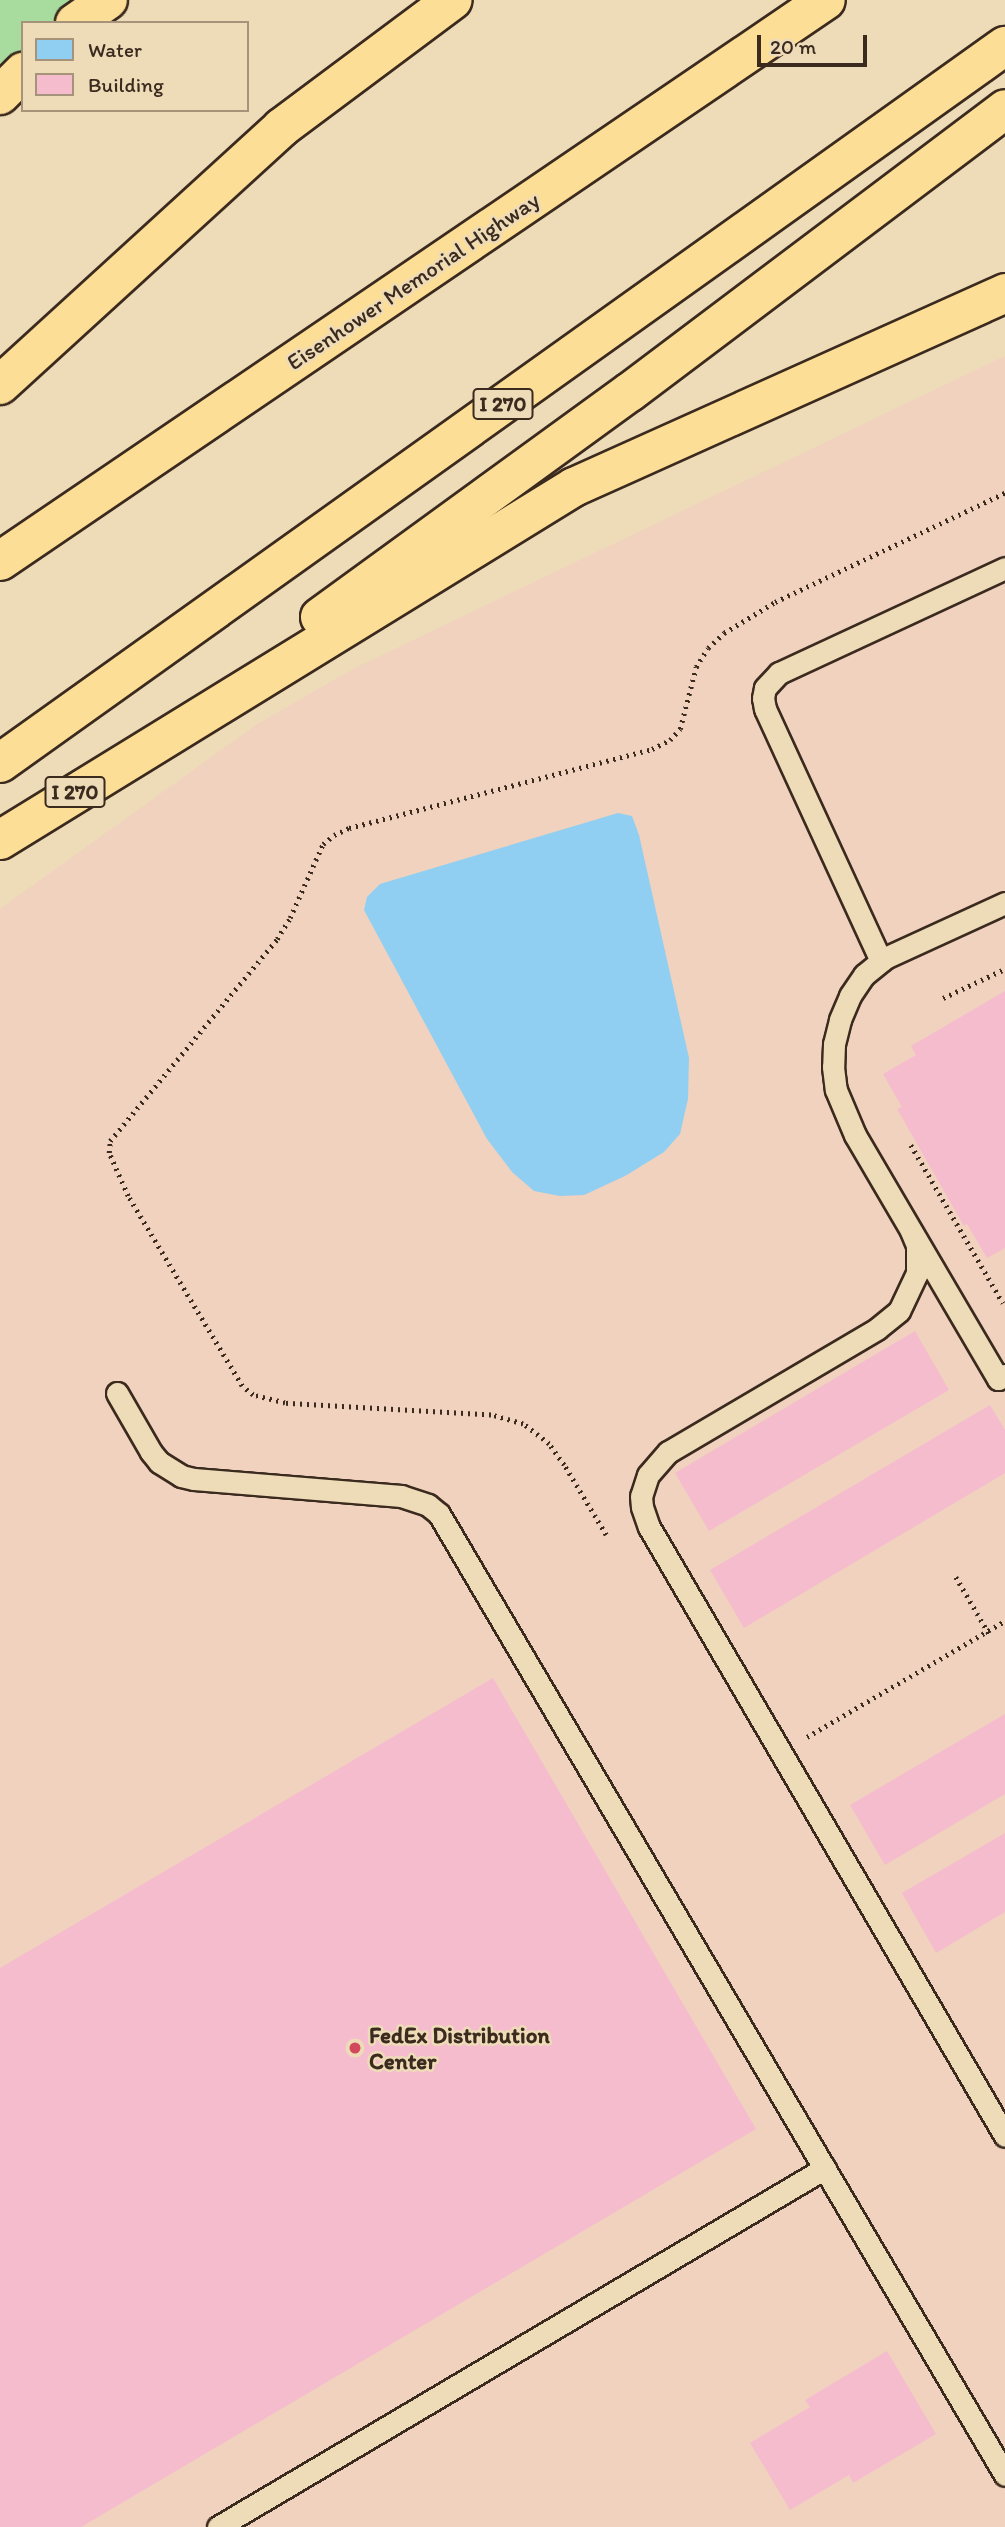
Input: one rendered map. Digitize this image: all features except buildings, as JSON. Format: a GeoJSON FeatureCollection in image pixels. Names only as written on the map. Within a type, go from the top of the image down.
{"type":"FeatureCollection","features":[{"type":"Feature","properties":{"kind":"highway"},"geometry":{"type":"LineString","coordinates":[[78,21],[108,0]]}},
{"type":"Feature","properties":{"kind":"highway"},"geometry":{"type":"LineString","coordinates":[[0,385],[281,128],[453,0]]}},
{"type":"Feature","properties":{"kind":"highway","name":"Eisenhower Memorial Highway"},"geometry":{"type":"LineString","coordinates":[[0,561],[826,0]]}},
{"type":"Feature","properties":{"kind":"highway","name":"I 270"},"geometry":{"type":"LineString","coordinates":[[0,763],[1005,46]]}},
{"type":"Feature","properties":{"kind":"highway"},"geometry":{"type":"LineString","coordinates":[[0,95],[21,74]]}},
{"type":"Feature","properties":{"kind":"highway","name":"I 270"},"geometry":{"type":"LineString","coordinates":[[0,840],[151,745],[371,578],[630,392],[1005,109]]}},
{"type":"Feature","properties":{"kind":"highway"},"geometry":{"type":"LineString","coordinates":[[151,745],[574,487],[1005,293]]}},
{"type":"Feature","properties":{"kind":"lane"},"geometry":{"type":"LineString","coordinates":[[881,961],[765,709],[765,688],[779,673],[1005,568]]}},
{"type":"Feature","properties":{"kind":"lane"},"geometry":{"type":"LineString","coordinates":[[1005,903],[881,961],[864,975],[850,996],[834,1044],[833,1067],[836,1090],[855,1135],[998,1380],[1005,1375]]}},
{"type":"Feature","properties":{"kind":"lane"},"geometry":{"type":"LineString","coordinates":[[911,1231],[917,1245],[917,1273],[899,1311],[877,1329],[668,1452],[654,1466],[644,1486],[642,1507],[649,1527],[1005,2136]]}},
{"type":"Feature","properties":{"kind":"lane"},"geometry":{"type":"LineString","coordinates":[[117,1393],[151,1452],[159,1462],[181,1475],[194,1479],[401,1496],[428,1505],[439,1514],[1005,2475]]}},
{"type":"Feature","properties":{"kind":"lane"},"geometry":{"type":"LineString","coordinates":[[218,2527],[825,2168]]}},
{"type":"Feature","properties":{"kind":"path"},"geometry":{"type":"LineString","coordinates":[[606,1535],[549,1444],[523,1424],[491,1415],[285,1403],[253,1395],[242,1386],[128,1196],[109,1153],[110,1141],[277,939],[290,918],[324,844],[334,835],[349,828],[652,749],[670,740],[680,729],[696,667],[708,648],[724,632],[775,602],[1005,493]]}},
{"type":"Feature","properties":{"kind":"path"},"geometry":{"type":"LineString","coordinates":[[943,998],[1005,969]]}},
{"type":"Feature","properties":{"kind":"path"},"geometry":{"type":"LineString","coordinates":[[911,1145],[1003,1303]]}},
{"type":"Feature","properties":{"kind":"path"},"geometry":{"type":"LineString","coordinates":[[956,1577],[991,1637]]}},
{"type":"Feature","properties":{"kind":"path"},"geometry":{"type":"LineString","coordinates":[[781,1753],[1005,1620]]}},
{"type":"Feature","properties":{"kind":"shaded area"},"geometry":{"type":"Polygon","coordinates":[[[1005,356],[1005,2527],[0,2527],[0,909],[256,725],[353,669],[1005,356]]]}},
{"type":"Feature","properties":{"kind":"green space"},"geometry":{"type":"Polygon","coordinates":[[[0,0],[84,0],[57,21],[21,21],[21,51],[0,68],[0,0]]]}},
{"type":"Feature","properties":{"kind":"water"},"geometry":{"type":"Polygon","coordinates":[[[618,813],[632,816],[639,835],[689,1058],[688,1099],[680,1134],[664,1152],[625,1176],[584,1195],[560,1196],[534,1191],[512,1172],[487,1139],[364,910],[367,897],[380,884],[618,813]]]}},
{"type":"Feature","properties":{"kind":"place","name":"FedEx Distribution Center"},"geometry":{"type":"Point","coordinates":[355,2048]}}]}
